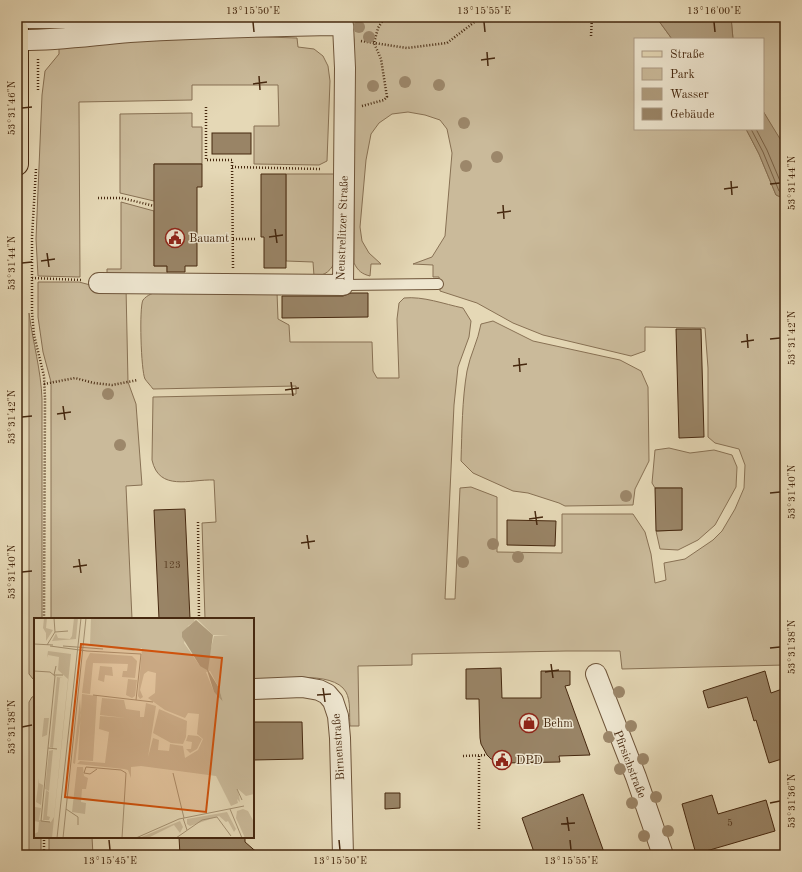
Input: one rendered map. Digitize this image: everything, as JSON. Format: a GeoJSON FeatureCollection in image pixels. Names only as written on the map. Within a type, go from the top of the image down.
{"type":"FeatureCollection","features":[{"type":"Feature","properties":{"kind":"main road"},"geometry":{"type":"LineString","coordinates":[[17,30],[27,163]]}},
{"type":"Feature","properties":{"kind":"street"},"geometry":{"type":"LineString","coordinates":[[17,18],[167,18],[252,26]]}},
{"type":"Feature","properties":{"kind":"street"},"geometry":{"type":"LineString","coordinates":[[17,40],[44,40],[128,32],[252,26],[343,28]]}},
{"type":"Feature","properties":{"kind":"street","name":"Neustrelitzer Straße"},"geometry":{"type":"LineString","coordinates":[[99,283],[343,285],[345,113],[343,28]]}},
{"type":"Feature","properties":{"kind":"street","name":"Pfirsichstraße"},"geometry":{"type":"LineString","coordinates":[[596,674],[636,777],[663,855]]}},
{"type":"Feature","properties":{"kind":"street","name":"Birnenstraße"},"geometry":{"type":"LineString","coordinates":[[254,689],[302,687],[319,690],[327,694],[333,701],[338,716],[340,738],[343,855]]}},
{"type":"Feature","properties":{"kind":"lane"},"geometry":{"type":"LineString","coordinates":[[343,285],[438,284]]}},
{"type":"Feature","properties":{"kind":"path"},"geometry":{"type":"LineString","coordinates":[[345,113],[352,108],[384,100],[387,96],[381,59],[374,43],[378,28],[385,17]]}},
{"type":"Feature","properties":{"kind":"path"},"geometry":{"type":"LineString","coordinates":[[343,28],[354,40],[407,48],[447,43],[481,17]]}},
{"type":"Feature","properties":{"kind":"path"},"geometry":{"type":"LineString","coordinates":[[591,36],[592,17]]}},
{"type":"Feature","properties":{"kind":"path"},"geometry":{"type":"LineString","coordinates":[[38,97],[39,72]]}},
{"type":"Feature","properties":{"kind":"path"},"geometry":{"type":"LineString","coordinates":[[206,107],[206,160],[232,160],[234,284]]}},
{"type":"Feature","properties":{"kind":"path"},"geometry":{"type":"LineString","coordinates":[[27,163],[32,237],[32,312],[34,335],[44,376],[44,618]]}},
{"type":"Feature","properties":{"kind":"path"},"geometry":{"type":"LineString","coordinates":[[232,166],[320,169]]}},
{"type":"Feature","properties":{"kind":"path"},"geometry":{"type":"LineString","coordinates":[[98,198],[122,198],[154,206]]}},
{"type":"Feature","properties":{"kind":"path"},"geometry":{"type":"LineString","coordinates":[[233,239],[255,239]]}},
{"type":"Feature","properties":{"kind":"path"},"geometry":{"type":"LineString","coordinates":[[32,278],[80,280],[99,283]]}},
{"type":"Feature","properties":{"kind":"path"},"geometry":{"type":"LineString","coordinates":[[44,384],[75,378],[94,383],[112,384],[138,380]]}},
{"type":"Feature","properties":{"kind":"path"},"geometry":{"type":"LineString","coordinates":[[198,522],[199,618]]}},
{"type":"Feature","properties":{"kind":"path"},"geometry":{"type":"LineString","coordinates":[[462,756],[487,755]]}},
{"type":"Feature","properties":{"kind":"path"},"geometry":{"type":"LineString","coordinates":[[479,756],[480,831]]}},
{"type":"Feature","properties":{"kind":"path"},"geometry":{"type":"LineString","coordinates":[[44,838],[44,855]]}},
{"type":"Feature","properties":{"kind":"path"},"geometry":{"type":"LineString","coordinates":[[708,850],[709,855]]}},
{"type":"Feature","properties":{"kind":"green space"},"geometry":{"type":"Polygon","coordinates":[[[351,17],[656,17],[671,38],[634,38],[634,130],[747,130],[759,154],[776,195],[785,199],[785,665],[622,669],[620,651],[412,654],[412,665],[358,666],[359,726],[350,726],[348,696],[339,685],[329,680],[303,677],[254,680],[254,618],[205,618],[202,523],[216,522],[214,480],[177,482],[168,480],[161,476],[156,470],[152,460],[153,397],[296,394],[296,386],[153,389],[145,379],[144,374],[141,314],[143,300],[148,295],[159,291],[277,292],[278,319],[289,325],[290,342],[372,342],[373,371],[377,378],[399,378],[397,319],[399,303],[404,298],[426,299],[463,308],[471,321],[469,337],[458,367],[454,405],[445,599],[455,599],[460,488],[471,487],[497,497],[497,552],[562,553],[562,514],[633,514],[645,532],[651,554],[655,583],[666,580],[664,563],[685,559],[713,540],[722,531],[735,509],[744,488],[745,465],[739,449],[715,443],[708,437],[708,368],[705,328],[645,327],[645,351],[631,356],[543,335],[513,323],[477,303],[440,291],[439,277],[433,277],[433,265],[413,264],[432,257],[445,236],[452,153],[447,129],[440,120],[425,115],[408,112],[392,114],[379,123],[371,134],[366,160],[360,227],[362,241],[369,253],[381,264],[371,264],[370,276],[359,270],[354,263],[354,40],[351,17]]]}},
{"type":"Feature","properties":{"kind":"green space"},"geometry":{"type":"Polygon","coordinates":[[[731,17],[785,17],[785,147],[781,143],[764,113],[764,38],[733,38],[731,17]]]}},
{"type":"Feature","properties":{"kind":"green space"},"geometry":{"type":"Polygon","coordinates":[[[206,35],[297,38],[298,47],[314,49],[323,56],[328,66],[330,81],[327,161],[319,165],[254,164],[254,126],[279,126],[278,85],[192,85],[192,100],[79,102],[80,277],[38,276],[36,239],[42,95],[45,71],[59,54],[59,47],[206,35]]]}},
{"type":"Feature","properties":{"kind":"green space"},"geometry":{"type":"Polygon","coordinates":[[[192,113],[192,127],[202,127],[202,164],[154,164],[154,201],[120,193],[120,114],[192,113]]]}},
{"type":"Feature","properties":{"kind":"green space"},"geometry":{"type":"Polygon","coordinates":[[[286,174],[337,174],[336,260],[325,274],[314,276],[313,262],[286,261],[286,174]]]}},
{"type":"Feature","properties":{"kind":"green space"},"geometry":{"type":"Polygon","coordinates":[[[121,202],[154,211],[154,266],[167,266],[167,278],[107,277],[107,269],[121,269],[121,202]]]}},
{"type":"Feature","properties":{"kind":"green space"},"geometry":{"type":"Polygon","coordinates":[[[38,282],[79,282],[98,287],[126,287],[128,382],[136,404],[142,485],[126,486],[132,618],[51,618],[51,382],[43,352],[38,317],[38,282]]]}},
{"type":"Feature","properties":{"kind":"green space"},"geometry":{"type":"Polygon","coordinates":[[[29,313],[42,399],[42,618],[34,618],[34,680],[29,674],[29,313]]]}},
{"type":"Feature","properties":{"kind":"green space"},"geometry":{"type":"Polygon","coordinates":[[[493,321],[533,341],[620,360],[641,371],[648,387],[649,461],[635,489],[633,505],[565,506],[528,493],[513,491],[473,473],[461,461],[463,404],[468,365],[481,324],[493,321]]]}},
{"type":"Feature","properties":{"kind":"green space"},"geometry":{"type":"Polygon","coordinates":[[[669,448],[690,453],[714,450],[732,455],[737,467],[736,487],[715,525],[698,540],[678,550],[660,549],[656,531],[682,530],[682,488],[655,488],[652,483],[655,450],[669,448]]]}},
{"type":"Feature","properties":{"kind":"green space"},"geometry":{"type":"Polygon","coordinates":[[[34,696],[34,838],[41,838],[41,855],[29,855],[29,702],[34,696]]]}},
{"type":"Feature","properties":{"kind":"green space"},"geometry":{"type":"Polygon","coordinates":[[[49,838],[92,838],[93,855],[49,855],[49,838]]]}},
{"type":"Feature","properties":{"kind":"water"},"geometry":{"type":"Polygon","coordinates":[[[656,17],[731,17],[733,38],[671,38],[656,17]]]}},
{"type":"Feature","properties":{"kind":"water"},"geometry":{"type":"Polygon","coordinates":[[[764,113],[785,147],[785,199],[776,195],[759,154],[747,130],[764,130],[764,113]]]}},
{"type":"Feature","properties":{"kind":"building"},"geometry":{"type":"Polygon","coordinates":[[[212,133],[251,133],[251,154],[212,154],[212,133]]]}},
{"type":"Feature","properties":{"kind":"building","name":"Bauamt"},"geometry":{"type":"Polygon","coordinates":[[[154,164],[202,164],[202,187],[197,187],[197,266],[185,266],[185,272],[167,272],[167,266],[154,266],[154,164]]]}},
{"type":"Feature","properties":{"kind":"building"},"geometry":{"type":"Polygon","coordinates":[[[261,174],[286,174],[286,268],[264,268],[264,237],[261,237],[261,174]]]}},
{"type":"Feature","properties":{"kind":"building"},"geometry":{"type":"Polygon","coordinates":[[[351,293],[368,293],[368,317],[282,318],[282,296],[343,296],[351,293]]]}},
{"type":"Feature","properties":{"kind":"building"},"geometry":{"type":"Polygon","coordinates":[[[676,329],[701,329],[704,437],[679,438],[676,329]]]}},
{"type":"Feature","properties":{"kind":"building"},"geometry":{"type":"Polygon","coordinates":[[[655,488],[682,488],[682,530],[656,531],[655,488]]]}},
{"type":"Feature","properties":{"kind":"building"},"geometry":{"type":"Polygon","coordinates":[[[185,509],[190,618],[159,618],[154,510],[185,509]]]}},
{"type":"Feature","properties":{"kind":"building"},"geometry":{"type":"Polygon","coordinates":[[[507,520],[556,521],[555,546],[507,545],[507,520]]]}},
{"type":"Feature","properties":{"kind":"building","name":"Behm"},"geometry":{"type":"Polygon","coordinates":[[[501,668],[502,698],[541,698],[541,671],[570,671],[570,685],[565,686],[590,755],[559,756],[560,762],[504,763],[491,759],[481,744],[479,699],[466,699],[466,669],[501,668]]]}},
{"type":"Feature","properties":{"kind":"building"},"geometry":{"type":"Polygon","coordinates":[[[765,671],[771,693],[785,688],[785,758],[769,763],[756,720],[754,721],[747,697],[708,708],[703,691],[765,671]]]}},
{"type":"Feature","properties":{"kind":"building"},"geometry":{"type":"Polygon","coordinates":[[[254,722],[302,722],[303,759],[254,760],[254,722]]]}},
{"type":"Feature","properties":{"kind":"building"},"geometry":{"type":"Polygon","coordinates":[[[385,793],[400,793],[400,808],[385,809],[385,793]]]}},
{"type":"Feature","properties":{"kind":"building"},"geometry":{"type":"Polygon","coordinates":[[[583,794],[605,855],[535,855],[522,818],[583,794]]]}},
{"type":"Feature","properties":{"kind":"building"},"geometry":{"type":"Polygon","coordinates":[[[712,795],[718,814],[766,800],[775,831],[696,854],[682,804],[712,795]]]}},
{"type":"Feature","properties":{"kind":"building"},"geometry":{"type":"Polygon","coordinates":[[[179,838],[245,838],[245,842],[260,855],[180,855],[179,838]]]}},
{"type":"Feature","properties":{"kind":"place","name":"Bauamt"},"geometry":{"type":"Point","coordinates":[175,238]}},
{"type":"Feature","properties":{"kind":"place","name":"Behm"},"geometry":{"type":"Point","coordinates":[529,723]}},
{"type":"Feature","properties":{"kind":"place","name":"DPD"},"geometry":{"type":"Point","coordinates":[502,760]}}]}
